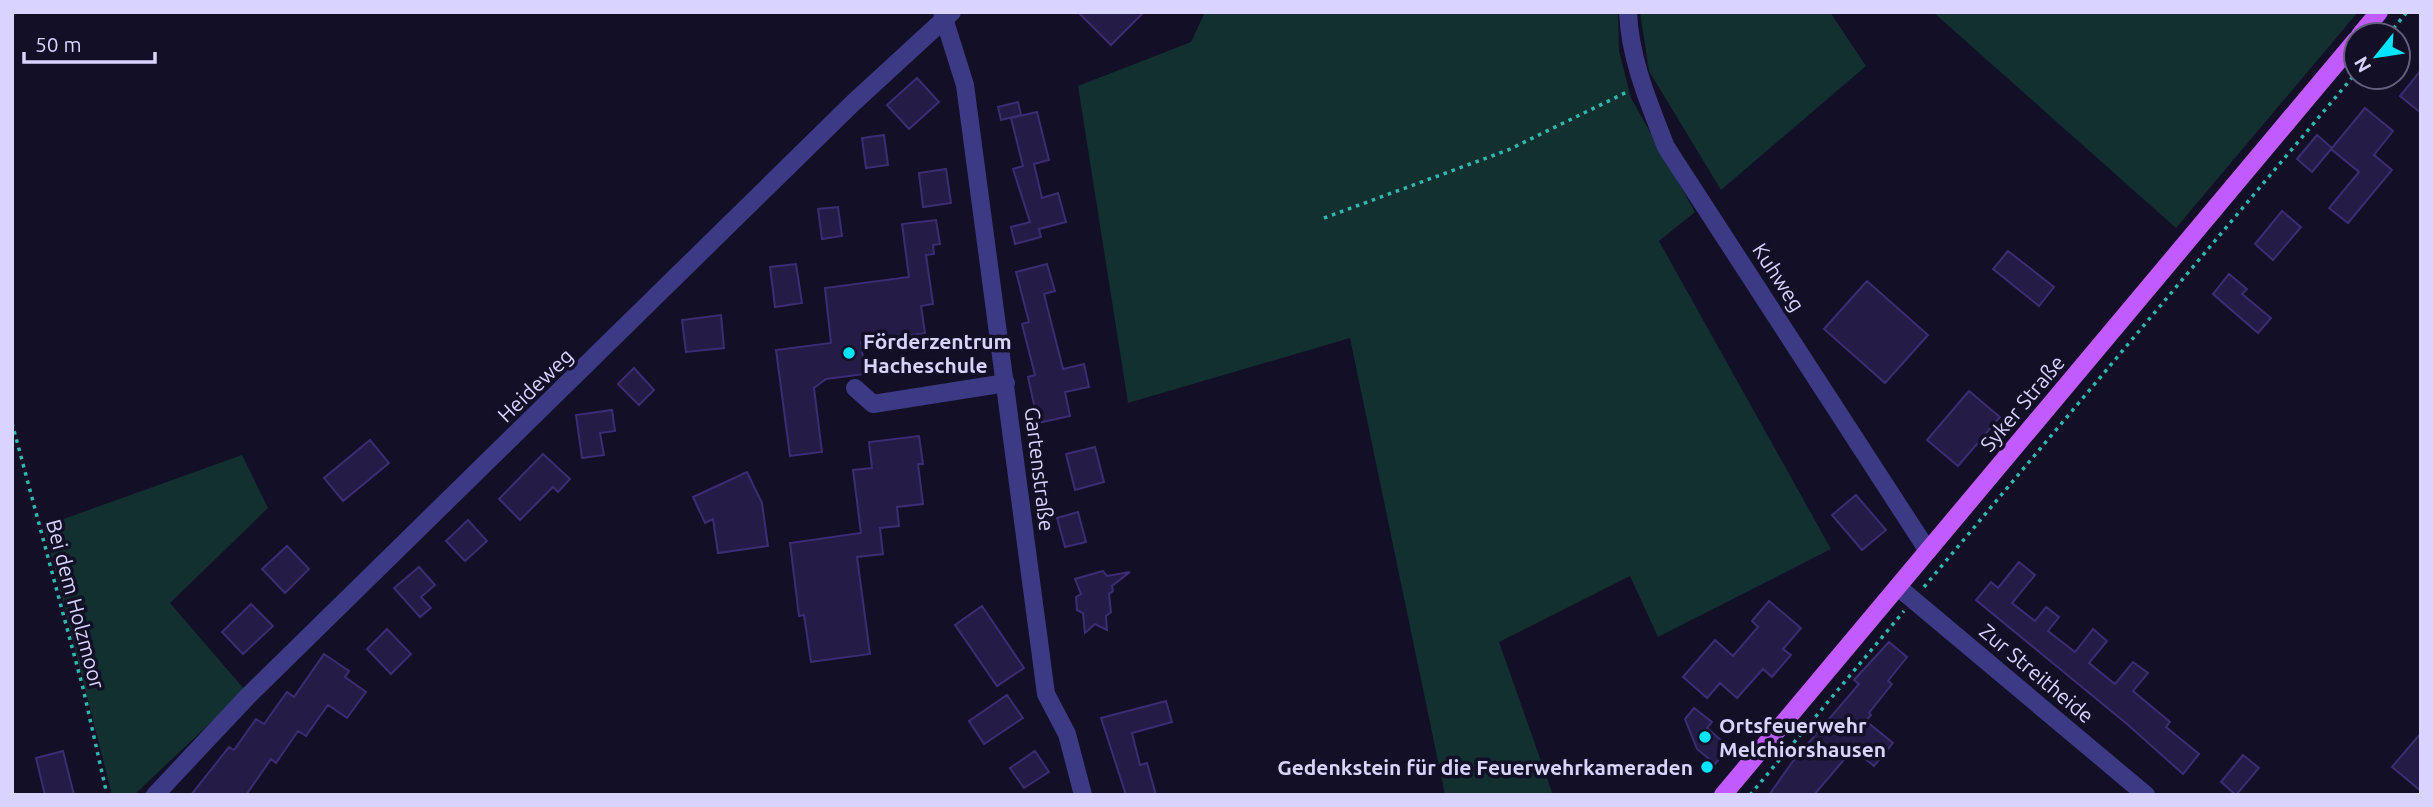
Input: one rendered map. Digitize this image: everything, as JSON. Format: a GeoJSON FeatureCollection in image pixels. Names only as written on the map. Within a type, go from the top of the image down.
{"type":"FeatureCollection","features":[{"type":"Feature","properties":{"kind":"main road","name":"Syker Straße"},"geometry":{"type":"LineString","coordinates":[[1723,795],[2342,57]]}},
{"type":"Feature","properties":{"kind":"street","name":"Kuhweg"},"geometry":{"type":"LineString","coordinates":[[1628,12],[1628,32],[1641,85],[1666,146],[1928,551]]}},
{"type":"Feature","properties":{"kind":"street","name":"Gartenstraße"},"geometry":{"type":"LineString","coordinates":[[946,15],[965,85],[1046,694],[1068,734],[1083,795]]}},
{"type":"Feature","properties":{"kind":"street","name":"Heideweg"},"geometry":{"type":"LineString","coordinates":[[155,795],[250,695],[946,15]]}},
{"type":"Feature","properties":{"kind":"street"},"geometry":{"type":"LineString","coordinates":[[855,388],[873,404],[1006,383]]}},
{"type":"Feature","properties":{"kind":"street","name":"Zur Streitheide"},"geometry":{"type":"LineString","coordinates":[[1898,587],[2146,795]]}},
{"type":"Feature","properties":{"kind":"path"},"geometry":{"type":"LineString","coordinates":[[1324,218],[1508,150],[1641,85]]}},
{"type":"Feature","properties":{"kind":"path"},"geometry":{"type":"LineString","coordinates":[[1750,795],[2342,90]]}},
{"type":"Feature","properties":{"kind":"path","name":"Bei dem Holzmoor"},"geometry":{"type":"LineString","coordinates":[[12,423],[83,688],[107,795]]}},
{"type":"Feature","properties":{"kind":"green space"},"geometry":{"type":"Polygon","coordinates":[[[1205,12],[1618,12],[1619,51],[1631,98],[1695,212],[1659,241],[1831,549],[1658,637],[1630,576],[1499,642],[1553,795],[1445,795],[1350,338],[1128,403],[1078,86],[1191,42],[1205,12]]]}},
{"type":"Feature","properties":{"kind":"green space"},"geometry":{"type":"Polygon","coordinates":[[[1640,12],[1830,12],[1866,66],[1721,190],[1649,71],[1640,12]]]}},
{"type":"Feature","properties":{"kind":"green space"},"geometry":{"type":"Polygon","coordinates":[[[1933,12],[2358,12],[2350,21],[2342,21],[2342,31],[2176,228],[1933,12]]]}},
{"type":"Feature","properties":{"kind":"green space"},"geometry":{"type":"Polygon","coordinates":[[[242,455],[268,508],[170,603],[245,690],[134,795],[112,795],[44,526],[242,455]]]}},
{"type":"Feature","properties":{"kind":"building"},"geometry":{"type":"Polygon","coordinates":[[[1078,12],[1144,12],[1111,45],[1078,12]]]}},
{"type":"Feature","properties":{"kind":"building"},"geometry":{"type":"Polygon","coordinates":[[[2421,70],[2421,113],[2400,96],[2404,91],[2412,91],[2412,81],[2421,70]]]}},
{"type":"Feature","properties":{"kind":"building"},"geometry":{"type":"Polygon","coordinates":[[[917,78],[939,102],[909,129],[887,105],[917,78]]]}},
{"type":"Feature","properties":{"kind":"building"},"geometry":{"type":"Polygon","coordinates":[[[1018,102],[1021,115],[1001,120],[998,107],[1018,102]]]}},
{"type":"Feature","properties":{"kind":"building"},"geometry":{"type":"Polygon","coordinates":[[[2365,108],[2393,131],[2374,155],[2392,170],[2348,223],[2329,208],[2359,172],[2331,149],[2365,108]]]}},
{"type":"Feature","properties":{"kind":"building"},"geometry":{"type":"Polygon","coordinates":[[[1037,112],[1049,160],[1034,164],[1042,198],[1058,193],[1066,222],[1039,229],[1041,237],[1015,244],[1011,227],[1030,222],[1013,169],[1023,166],[1011,118],[1037,112]]]}},
{"type":"Feature","properties":{"kind":"building"},"geometry":{"type":"Polygon","coordinates":[[[884,135],[888,165],[866,168],[862,138],[884,135]]]}},
{"type":"Feature","properties":{"kind":"building"},"geometry":{"type":"Polygon","coordinates":[[[2317,135],[2332,148],[2312,172],[2297,159],[2317,135]]]}},
{"type":"Feature","properties":{"kind":"building"},"geometry":{"type":"Polygon","coordinates":[[[946,169],[951,203],[923,207],[919,173],[946,169]]]}},
{"type":"Feature","properties":{"kind":"building"},"geometry":{"type":"Polygon","coordinates":[[[838,207],[842,236],[822,239],[818,209],[838,207]]]}},
{"type":"Feature","properties":{"kind":"building"},"geometry":{"type":"Polygon","coordinates":[[[2282,211],[2301,227],[2273,260],[2255,244],[2282,211]]]}},
{"type":"Feature","properties":{"kind":"building"},"geometry":{"type":"Polygon","coordinates":[[[936,220],[940,244],[933,245],[934,254],[926,255],[933,304],[921,306],[925,333],[861,342],[865,374],[826,379],[814,388],[822,452],[790,456],[776,350],[831,343],[825,288],[909,277],[902,224],[936,220]]]}},
{"type":"Feature","properties":{"kind":"building"},"geometry":{"type":"Polygon","coordinates":[[[2008,251],[2054,287],[2039,306],[1993,269],[2008,251]]]}},
{"type":"Feature","properties":{"kind":"building"},"geometry":{"type":"Polygon","coordinates":[[[796,264],[802,303],[775,307],[770,267],[796,264]]]}},
{"type":"Feature","properties":{"kind":"building"},"geometry":{"type":"Polygon","coordinates":[[[1047,264],[1055,291],[1044,294],[1063,369],[1084,364],[1089,387],[1065,392],[1070,416],[1038,423],[1028,377],[1035,375],[1022,324],[1029,322],[1016,272],[1047,264]]]}},
{"type":"Feature","properties":{"kind":"building"},"geometry":{"type":"Polygon","coordinates":[[[2229,274],[2247,289],[2242,294],[2271,318],[2258,333],[2213,294],[2229,274]]]}},
{"type":"Feature","properties":{"kind":"building"},"geometry":{"type":"Polygon","coordinates":[[[1867,281],[1928,335],[1885,383],[1824,329],[1867,281]]]}},
{"type":"Feature","properties":{"kind":"building"},"geometry":{"type":"Polygon","coordinates":[[[721,315],[724,348],[686,352],[682,320],[721,315]]]}},
{"type":"Feature","properties":{"kind":"building"},"geometry":{"type":"Polygon","coordinates":[[[634,368],[654,390],[639,405],[618,384],[634,368]]]}},
{"type":"Feature","properties":{"kind":"building"},"geometry":{"type":"Polygon","coordinates":[[[1969,391],[2000,417],[1958,466],[1927,440],[1969,391]]]}},
{"type":"Feature","properties":{"kind":"building"},"geometry":{"type":"Polygon","coordinates":[[[612,410],[615,431],[600,433],[604,455],[582,458],[576,415],[612,410]]]}},
{"type":"Feature","properties":{"kind":"building"},"geometry":{"type":"Polygon","coordinates":[[[919,436],[923,464],[918,464],[923,504],[897,507],[899,526],[880,528],[883,554],[857,557],[870,654],[811,662],[804,615],[799,616],[790,543],[861,533],[853,470],[872,468],[869,442],[919,436]]]}},
{"type":"Feature","properties":{"kind":"building"},"geometry":{"type":"Polygon","coordinates":[[[370,440],[389,463],[343,501],[324,478],[370,440]]]}},
{"type":"Feature","properties":{"kind":"building"},"geometry":{"type":"Polygon","coordinates":[[[1095,447],[1104,482],[1075,490],[1066,454],[1095,447]]]}},
{"type":"Feature","properties":{"kind":"building"},"geometry":{"type":"Polygon","coordinates":[[[543,454],[570,479],[558,492],[553,487],[520,520],[499,499],[543,454]]]}},
{"type":"Feature","properties":{"kind":"building"},"geometry":{"type":"Polygon","coordinates":[[[747,472],[762,503],[768,546],[718,553],[713,519],[705,523],[693,497],[747,472]]]}},
{"type":"Feature","properties":{"kind":"building"},"geometry":{"type":"Polygon","coordinates":[[[1856,495],[1886,530],[1862,550],[1832,515],[1856,495]]]}},
{"type":"Feature","properties":{"kind":"building"},"geometry":{"type":"Polygon","coordinates":[[[1078,512],[1086,542],[1065,547],[1057,518],[1078,512]]]}},
{"type":"Feature","properties":{"kind":"building"},"geometry":{"type":"Polygon","coordinates":[[[468,520],[487,541],[465,561],[446,541],[468,520]]]}},
{"type":"Feature","properties":{"kind":"building"},"geometry":{"type":"Polygon","coordinates":[[[287,546],[309,569],[285,593],[262,569],[287,546]]]}},
{"type":"Feature","properties":{"kind":"building"},"geometry":{"type":"Polygon","coordinates":[[[2019,562],[2035,575],[2012,603],[2035,621],[2046,607],[2059,617],[2048,631],[2075,652],[2093,629],[2107,641],[2089,663],[2115,684],[2133,662],[2148,673],[2133,691],[2170,722],[2166,727],[2199,754],[2183,774],[2127,724],[1976,600],[1991,582],[1998,588],[2019,562]]]}},
{"type":"Feature","properties":{"kind":"building"},"geometry":{"type":"Polygon","coordinates":[[[419,567],[435,585],[421,597],[431,608],[420,617],[394,588],[419,567]]]}},
{"type":"Feature","properties":{"kind":"building"},"geometry":{"type":"Polygon","coordinates":[[[1103,571],[1107,576],[1130,572],[1112,586],[1113,591],[1109,594],[1111,612],[1106,616],[1107,630],[1095,624],[1085,633],[1083,613],[1077,610],[1076,597],[1081,594],[1075,579],[1103,571]]]}},
{"type":"Feature","properties":{"kind":"building"},"geometry":{"type":"Polygon","coordinates":[[[1769,601],[1801,628],[1783,649],[1791,655],[1772,677],[1763,669],[1737,698],[1720,683],[1707,698],[1683,677],[1715,640],[1733,656],[1758,627],[1752,621],[1769,601]]]}},
{"type":"Feature","properties":{"kind":"building"},"geometry":{"type":"Polygon","coordinates":[[[251,604],[273,626],[243,654],[222,632],[251,604]]]}},
{"type":"Feature","properties":{"kind":"building"},"geometry":{"type":"Polygon","coordinates":[[[982,606],[1024,668],[997,686],[955,625],[982,606]]]}},
{"type":"Feature","properties":{"kind":"building"},"geometry":{"type":"Polygon","coordinates":[[[387,629],[411,654],[391,674],[367,649],[387,629]]]}},
{"type":"Feature","properties":{"kind":"building"},"geometry":{"type":"Polygon","coordinates":[[[1889,642],[1907,657],[1888,681],[1892,684],[1869,713],[1871,715],[1866,721],[1893,743],[1874,766],[1853,749],[1814,795],[1769,795],[1793,761],[1859,684],[1854,680],[1889,642]]]}},
{"type":"Feature","properties":{"kind":"building"},"geometry":{"type":"Polygon","coordinates":[[[324,654],[349,671],[345,677],[366,692],[347,718],[328,705],[306,736],[298,731],[276,763],[271,759],[246,795],[191,795],[229,747],[234,750],[256,719],[264,724],[287,692],[294,697],[324,654]]]}},
{"type":"Feature","properties":{"kind":"building"},"geometry":{"type":"Polygon","coordinates":[[[1007,695],[1023,718],[984,744],[969,721],[1007,695]]]}},
{"type":"Feature","properties":{"kind":"building"},"geometry":{"type":"Polygon","coordinates":[[[1166,701],[1172,722],[1132,733],[1140,765],[1147,763],[1156,795],[1126,795],[1101,718],[1166,701]]]}},
{"type":"Feature","properties":{"kind":"building","name":"Ortsfeuerwehr Melchiorshausen"},"geometry":{"type":"Polygon","coordinates":[[[1694,708],[1712,722],[1707,728],[1729,747],[1715,764],[1697,749],[1685,719],[1694,708]]]}},
{"type":"Feature","properties":{"kind":"building"},"geometry":{"type":"Polygon","coordinates":[[[2421,733],[2421,791],[2392,767],[2421,733]]]}},
{"type":"Feature","properties":{"kind":"building"},"geometry":{"type":"Polygon","coordinates":[[[63,751],[74,795],[45,795],[36,758],[63,751]]]}},
{"type":"Feature","properties":{"kind":"building"},"geometry":{"type":"Polygon","coordinates":[[[1035,751],[1049,772],[1024,788],[1010,768],[1035,751]]]}},
{"type":"Feature","properties":{"kind":"building"},"geometry":{"type":"Polygon","coordinates":[[[2243,755],[2259,768],[2236,795],[2221,782],[2243,755]]]}},
{"type":"Feature","properties":{"kind":"place","name":"Förderzentrum Hacheschule"},"geometry":{"type":"Point","coordinates":[849,353]}},
{"type":"Feature","properties":{"kind":"place","name":"Ortsfeuerwehr Melchiorshausen"},"geometry":{"type":"Point","coordinates":[1705,737]}},
{"type":"Feature","properties":{"kind":"place","name":"Gedenkstein für die Feuerwehrkameraden"},"geometry":{"type":"Point","coordinates":[1707,767]}}]}
